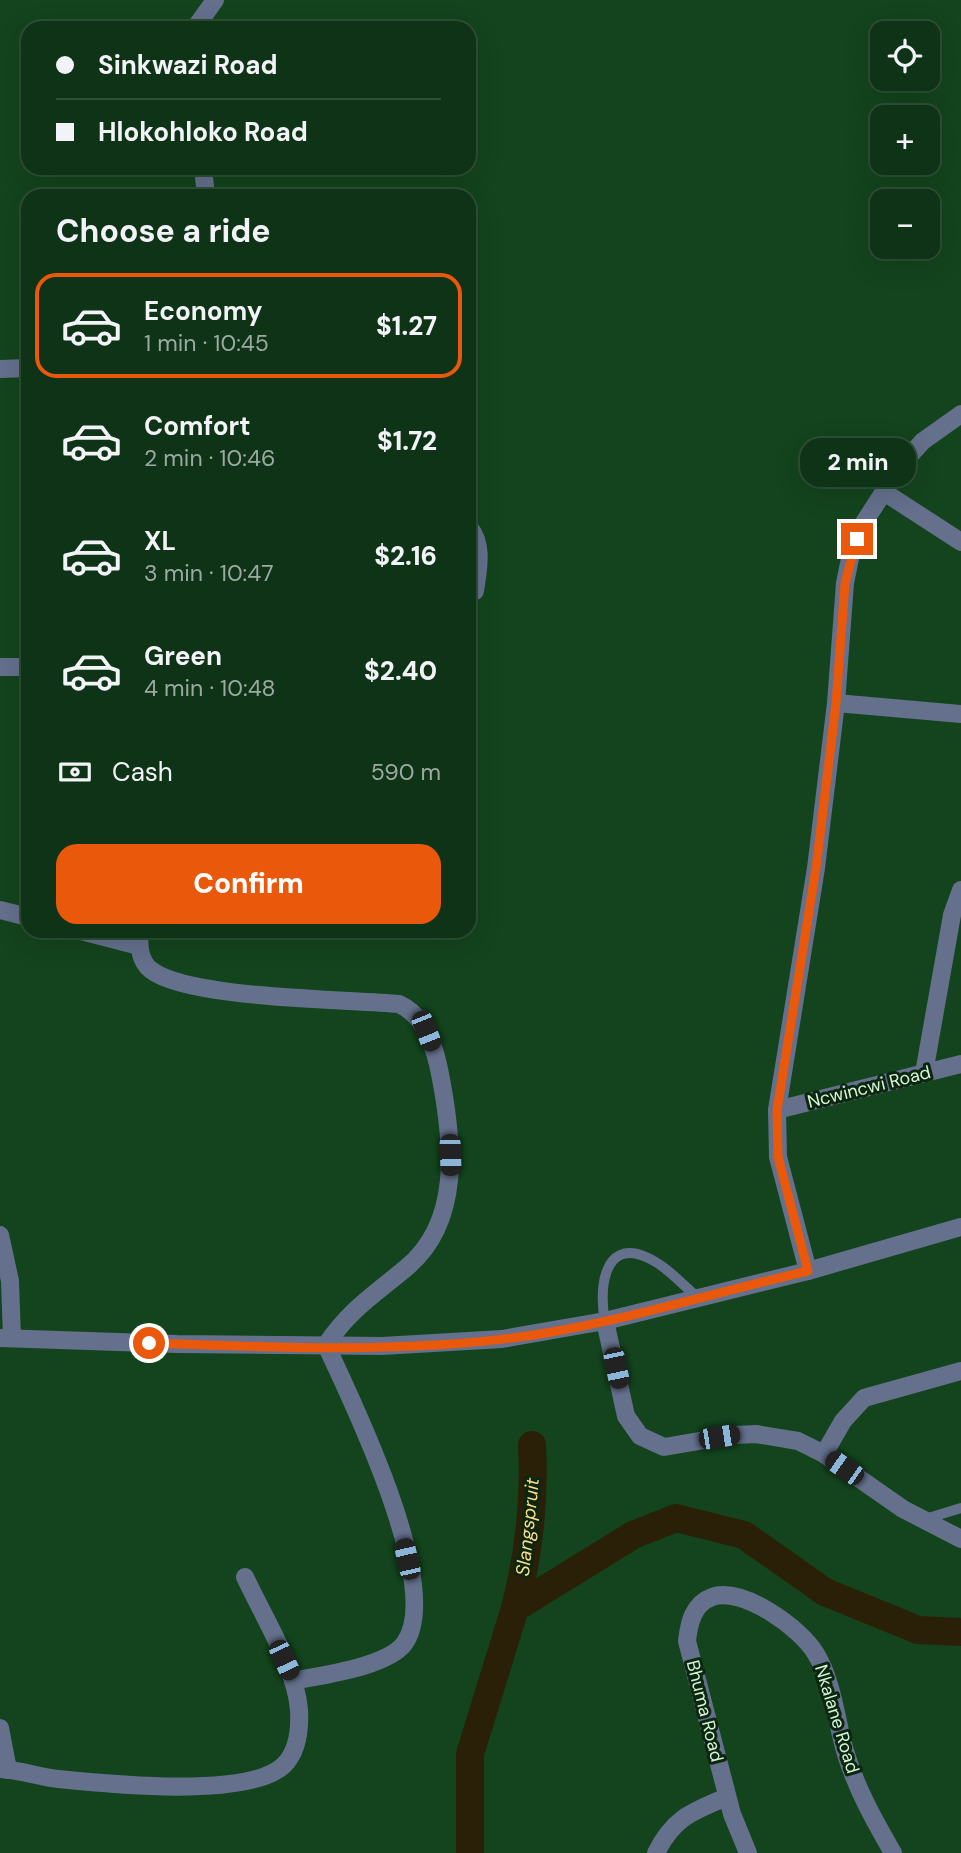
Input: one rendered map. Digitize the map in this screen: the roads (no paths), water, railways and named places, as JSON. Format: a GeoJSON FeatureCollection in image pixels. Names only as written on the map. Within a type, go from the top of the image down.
{"type":"FeatureCollection","features":[{"type":"Feature","properties":{"kind":"street"},"geometry":{"type":"LineString","coordinates":[[200,21],[215,0]]}},
{"type":"Feature","properties":{"kind":"street"},"geometry":{"type":"LineString","coordinates":[[0,369],[21,368]]}},
{"type":"Feature","properties":{"kind":"street"},"geometry":{"type":"LineString","coordinates":[[808,1271],[778,1157],[777,1110],[816,868],[836,703],[845,583],[851,554],[863,524],[884,492],[913,450],[961,414]]}},
{"type":"Feature","properties":{"kind":"street"},"geometry":{"type":"LineString","coordinates":[[884,492],[961,542]]}},
{"type":"Feature","properties":{"kind":"street"},"geometry":{"type":"LineString","coordinates":[[476,535],[479,554],[476,582]]}},
{"type":"Feature","properties":{"kind":"street"},"geometry":{"type":"LineString","coordinates":[[0,667],[21,667]]}},
{"type":"Feature","properties":{"kind":"street"},"geometry":{"type":"LineString","coordinates":[[836,703],[961,714]]}},
{"type":"Feature","properties":{"kind":"street"},"geometry":{"type":"LineString","coordinates":[[924,1073],[952,915],[961,890]]}},
{"type":"Feature","properties":{"kind":"street"},"geometry":{"type":"LineString","coordinates":[[0,910],[21,915]]}},
{"type":"Feature","properties":{"kind":"street"},"geometry":{"type":"LineString","coordinates":[[139,939],[144,963],[151,970],[174,981],[251,993],[399,1004],[416,1016],[426,1031],[437,1058],[448,1116],[450,1174],[446,1210],[429,1243],[415,1259],[349,1313],[326,1345]]}},
{"type":"Feature","properties":{"kind":"street","name":"Ncwincwi Road"},"geometry":{"type":"LineString","coordinates":[[777,1110],[961,1064]]}},
{"type":"Feature","properties":{"kind":"street"},"geometry":{"type":"LineString","coordinates":[[0,1236],[10,1281],[6,1338],[382,1346],[502,1339],[606,1321],[808,1271],[961,1227]]}},
{"type":"Feature","properties":{"kind":"street"},"geometry":{"type":"LineString","coordinates":[[606,1321],[626,1416],[640,1436],[664,1447],[734,1434],[756,1434],[798,1441],[824,1454],[902,1509],[961,1539]]}},
{"type":"Feature","properties":{"kind":"street"},"geometry":{"type":"LineString","coordinates":[[293,1681],[358,1666],[395,1652],[409,1634],[413,1615],[411,1578],[398,1520],[380,1463],[326,1345]]}},
{"type":"Feature","properties":{"kind":"street"},"geometry":{"type":"LineString","coordinates":[[824,1454],[843,1421],[864,1398],[961,1371]]}},
{"type":"Feature","properties":{"kind":"street"},"geometry":{"type":"LineString","coordinates":[[0,1728],[4,1770],[55,1779],[188,1786],[243,1783],[266,1777],[284,1765],[294,1751],[299,1732],[299,1709],[293,1681],[245,1577]]}},
{"type":"Feature","properties":{"kind":"street","name":"Nkalane Road"},"geometry":{"type":"LineString","coordinates":[[689,1625],[703,1601],[723,1595],[749,1602],[780,1619],[801,1635],[823,1669],[845,1753],[859,1790],[893,1853]]}},
{"type":"Feature","properties":{"kind":"street","name":"Bhuma Road"},"geometry":{"type":"LineString","coordinates":[[689,1625],[688,1641],[692,1664],[727,1797],[748,1853]]}},
{"type":"Feature","properties":{"kind":"street"},"geometry":{"type":"LineString","coordinates":[[656,1853],[671,1826],[690,1813],[727,1797]]}},
{"type":"Feature","properties":{"kind":"lane"},"geometry":{"type":"LineString","coordinates":[[606,1321],[601,1291],[605,1274],[623,1255],[632,1253],[647,1257],[697,1297]]}},
{"type":"Feature","properties":{"kind":"lane"},"geometry":{"type":"LineString","coordinates":[[923,1519],[961,1508]]}},
{"type":"Feature","properties":{"kind":"waterway","name":"Slangspruit"},"geometry":{"type":"LineString","coordinates":[[515,1608],[530,1527],[532,1445]]}},
{"type":"Feature","properties":{"kind":"waterway"},"geometry":{"type":"LineString","coordinates":[[470,1853],[470,1754],[515,1608],[633,1535],[676,1518],[744,1535],[825,1592],[918,1630],[961,1632]]}}]}
